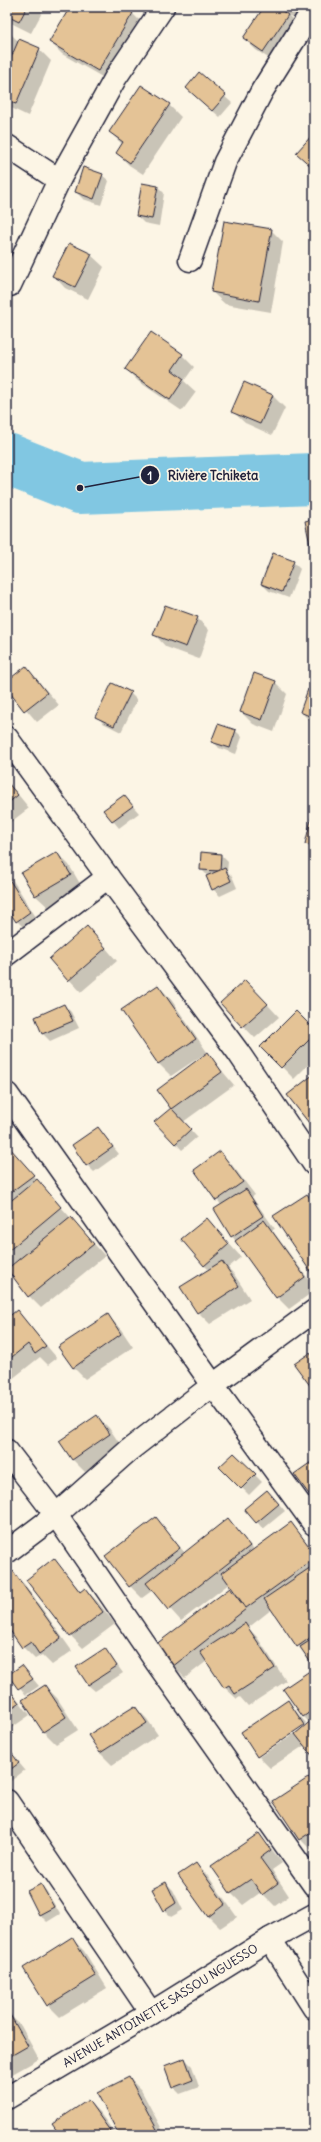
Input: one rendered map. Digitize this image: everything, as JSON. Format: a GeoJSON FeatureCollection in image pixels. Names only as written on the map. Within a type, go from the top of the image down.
{"type":"FeatureCollection","features":[{"type":"Feature","properties":{"kind":"street"},"geometry":{"type":"LineString","coordinates":[[10,285],[59,180],[116,77],[159,8]]}},
{"type":"Feature","properties":{"kind":"street"},"geometry":{"type":"LineString","coordinates":[[190,260],[225,162],[262,91],[314,8]]}},
{"type":"Feature","properties":{"kind":"street"},"geometry":{"type":"LineString","coordinates":[[7,146],[59,180]]}},
{"type":"Feature","properties":{"kind":"street"},"geometry":{"type":"LineString","coordinates":[[7,738],[238,1052],[314,1164]]}},
{"type":"Feature","properties":{"kind":"street"},"geometry":{"type":"LineString","coordinates":[[7,954],[108,877]]}},
{"type":"Feature","properties":{"kind":"street"},"geometry":{"type":"LineString","coordinates":[[7,1094],[213,1385],[314,1524]]}},
{"type":"Feature","properties":{"kind":"street"},"geometry":{"type":"LineString","coordinates":[[7,1552],[56,1515],[128,1451],[213,1385],[314,1311]]}},
{"type":"Feature","properties":{"kind":"street"},"geometry":{"type":"LineString","coordinates":[[7,1451],[56,1515],[157,1663],[314,1885]]}},
{"type":"Feature","properties":{"kind":"street"},"geometry":{"type":"LineString","coordinates":[[7,1801],[151,2013]]}},
{"type":"Feature","properties":{"kind":"street","name":"AVENUE ANTOINETTE SASSOU NGUESSO"},"geometry":{"type":"LineString","coordinates":[[7,2098],[151,2013],[270,1939],[314,1915]]}},
{"type":"Feature","properties":{"kind":"street"},"geometry":{"type":"LineString","coordinates":[[270,1939],[314,2008]]}},
{"type":"Feature","properties":{"kind":"building"},"geometry":{"type":"Polygon","coordinates":[[[7,7],[27,7],[19,22],[7,16],[7,7]]]}},
{"type":"Feature","properties":{"kind":"building"},"geometry":{"type":"Polygon","coordinates":[[[70,7],[123,7],[133,13],[98,71],[49,42],[70,7]]]}},
{"type":"Feature","properties":{"kind":"building"},"geometry":{"type":"Polygon","coordinates":[[[264,7],[277,7],[288,15],[263,52],[243,38],[264,7]]]}},
{"type":"Feature","properties":{"kind":"building"},"geometry":{"type":"Polygon","coordinates":[[[19,39],[40,48],[16,104],[7,101],[7,67],[19,39]]]}},
{"type":"Feature","properties":{"kind":"building"},"geometry":{"type":"Polygon","coordinates":[[[199,72],[226,95],[212,111],[186,88],[199,72]]]}},
{"type":"Feature","properties":{"kind":"building"},"geometry":{"type":"Polygon","coordinates":[[[141,85],[170,104],[130,163],[116,153],[123,142],[109,132],[141,85]]]}},
{"type":"Feature","properties":{"kind":"building"},"geometry":{"type":"Polygon","coordinates":[[[314,133],[314,169],[296,153],[314,133]]]}},
{"type":"Feature","properties":{"kind":"building"},"geometry":{"type":"Polygon","coordinates":[[[83,167],[103,174],[94,199],[75,192],[83,167]]]}},
{"type":"Feature","properties":{"kind":"building"},"geometry":{"type":"Polygon","coordinates":[[[142,183],[158,186],[152,219],[136,216],[142,183]]]}},
{"type":"Feature","properties":{"kind":"building"},"geometry":{"type":"Polygon","coordinates":[[[224,221],[272,229],[259,301],[211,292],[224,221]]]}},
{"type":"Feature","properties":{"kind":"building"},"geometry":{"type":"Polygon","coordinates":[[[69,243],[92,254],[75,287],[52,276],[69,243]]]}},
{"type":"Feature","properties":{"kind":"building"},"geometry":{"type":"Polygon","coordinates":[[[151,332],[183,354],[172,370],[184,379],[170,400],[125,369],[151,332]]]}},
{"type":"Feature","properties":{"kind":"building"},"geometry":{"type":"Polygon","coordinates":[[[244,382],[273,395],[260,424],[231,412],[244,382]]]}},
{"type":"Feature","properties":{"kind":"building"},"geometry":{"type":"Polygon","coordinates":[[[314,519],[314,553],[312,554],[305,521],[314,519]]]}},
{"type":"Feature","properties":{"kind":"building"},"geometry":{"type":"Polygon","coordinates":[[[273,553],[294,561],[282,592],[261,584],[273,553]]]}},
{"type":"Feature","properties":{"kind":"building"},"geometry":{"type":"Polygon","coordinates":[[[165,605],[198,617],[186,647],[153,635],[165,605]]]}},
{"type":"Feature","properties":{"kind":"building"},"geometry":{"type":"Polygon","coordinates":[[[26,666],[47,693],[24,711],[7,689],[7,681],[26,666]]]}},
{"type":"Feature","properties":{"kind":"building"},"geometry":{"type":"Polygon","coordinates":[[[254,673],[276,681],[262,720],[240,712],[254,673]]]}},
{"type":"Feature","properties":{"kind":"building"},"geometry":{"type":"Polygon","coordinates":[[[112,683],[131,692],[114,726],[95,717],[112,683]]]}},
{"type":"Feature","properties":{"kind":"building"},"geometry":{"type":"Polygon","coordinates":[[[308,689],[314,691],[314,718],[300,712],[308,689]]]}},
{"type":"Feature","properties":{"kind":"building"},"geometry":{"type":"Polygon","coordinates":[[[218,724],[236,730],[230,748],[211,742],[218,724]]]}},
{"type":"Feature","properties":{"kind":"building"},"geometry":{"type":"Polygon","coordinates":[[[7,782],[18,795],[7,804],[7,782]]]}},
{"type":"Feature","properties":{"kind":"building"},"geometry":{"type":"Polygon","coordinates":[[[124,795],[133,806],[112,821],[103,810],[124,795]]]}},
{"type":"Feature","properties":{"kind":"building"},"geometry":{"type":"Polygon","coordinates":[[[312,815],[314,815],[314,846],[305,844],[312,815]]]}},
{"type":"Feature","properties":{"kind":"building"},"geometry":{"type":"Polygon","coordinates":[[[57,852],[71,875],[35,896],[21,873],[57,852]]]}},
{"type":"Feature","properties":{"kind":"building"},"geometry":{"type":"Polygon","coordinates":[[[201,852],[221,854],[220,871],[200,870],[201,852]]]}},
{"type":"Feature","properties":{"kind":"building"},"geometry":{"type":"Polygon","coordinates":[[[225,868],[231,881],[212,890],[206,876],[225,868]]]}},
{"type":"Feature","properties":{"kind":"building"},"geometry":{"type":"Polygon","coordinates":[[[7,876],[30,912],[16,922],[7,908],[7,876]]]}},
{"type":"Feature","properties":{"kind":"building"},"geometry":{"type":"Polygon","coordinates":[[[87,926],[106,948],[68,981],[49,959],[87,926]]]}},
{"type":"Feature","properties":{"kind":"building"},"geometry":{"type":"Polygon","coordinates":[[[245,980],[268,1004],[242,1027],[220,1003],[245,980]]]}},
{"type":"Feature","properties":{"kind":"building"},"geometry":{"type":"Polygon","coordinates":[[[158,985],[196,1039],[158,1064],[121,1010],[158,985]]]}},
{"type":"Feature","properties":{"kind":"building"},"geometry":{"type":"Polygon","coordinates":[[[64,1004],[73,1021],[42,1034],[35,1017],[64,1004]]]}},
{"type":"Feature","properties":{"kind":"building"},"geometry":{"type":"Polygon","coordinates":[[[296,1011],[314,1029],[314,1035],[281,1068],[260,1047],[296,1011]]]}},
{"type":"Feature","properties":{"kind":"building"},"geometry":{"type":"Polygon","coordinates":[[[208,1052],[222,1072],[171,1109],[157,1090],[208,1052]]]}},
{"type":"Feature","properties":{"kind":"building"},"geometry":{"type":"Polygon","coordinates":[[[314,1074],[314,1119],[309,1123],[287,1095],[314,1074]]]}},
{"type":"Feature","properties":{"kind":"building"},"geometry":{"type":"Polygon","coordinates":[[[171,1108],[191,1129],[175,1144],[154,1122],[171,1108]]]}},
{"type":"Feature","properties":{"kind":"building"},"geometry":{"type":"Polygon","coordinates":[[[98,1127],[113,1147],[86,1166],[72,1145],[98,1127]]]}},
{"type":"Feature","properties":{"kind":"building"},"geometry":{"type":"Polygon","coordinates":[[[9,1147],[34,1175],[7,1195],[7,1149],[9,1147]]]}},
{"type":"Feature","properties":{"kind":"building"},"geometry":{"type":"Polygon","coordinates":[[[220,1151],[243,1182],[216,1201],[194,1170],[220,1151]]]}},
{"type":"Feature","properties":{"kind":"building"},"geometry":{"type":"Polygon","coordinates":[[[37,1179],[61,1207],[7,1252],[7,1204],[37,1179]]]}},
{"type":"Feature","properties":{"kind":"building"},"geometry":{"type":"Polygon","coordinates":[[[246,1189],[263,1216],[231,1237],[214,1209],[246,1189]]]}},
{"type":"Feature","properties":{"kind":"building"},"geometry":{"type":"Polygon","coordinates":[[[307,1194],[314,1204],[314,1277],[273,1216],[307,1194]]]}},
{"type":"Feature","properties":{"kind":"building"},"geometry":{"type":"Polygon","coordinates":[[[71,1217],[94,1244],[28,1297],[7,1269],[71,1217]]]}},
{"type":"Feature","properties":{"kind":"building"},"geometry":{"type":"Polygon","coordinates":[[[207,1218],[229,1244],[204,1266],[181,1239],[207,1218]]]}},
{"type":"Feature","properties":{"kind":"building"},"geometry":{"type":"Polygon","coordinates":[[[264,1220],[305,1277],[276,1298],[235,1241],[264,1220]]]}},
{"type":"Feature","properties":{"kind":"building"},"geometry":{"type":"Polygon","coordinates":[[[222,1261],[239,1286],[197,1313],[180,1287],[222,1261]]]}},
{"type":"Feature","properties":{"kind":"building"},"geometry":{"type":"Polygon","coordinates":[[[17,1310],[46,1346],[35,1354],[28,1344],[7,1361],[7,1318],[17,1310]]]}},
{"type":"Feature","properties":{"kind":"building"},"geometry":{"type":"Polygon","coordinates":[[[108,1314],[121,1334],[73,1368],[58,1347],[108,1314]]]}},
{"type":"Feature","properties":{"kind":"building"},"geometry":{"type":"Polygon","coordinates":[[[310,1353],[314,1359],[314,1391],[294,1364],[310,1353]]]}},
{"type":"Feature","properties":{"kind":"building"},"geometry":{"type":"Polygon","coordinates":[[[97,1415],[110,1434],[72,1460],[59,1441],[97,1415]]]}},
{"type":"Feature","properties":{"kind":"building"},"geometry":{"type":"Polygon","coordinates":[[[234,1453],[256,1474],[241,1489],[219,1467],[234,1453]]]}},
{"type":"Feature","properties":{"kind":"building"},"geometry":{"type":"Polygon","coordinates":[[[314,1460],[314,1501],[294,1474],[314,1460]]]}},
{"type":"Feature","properties":{"kind":"building"},"geometry":{"type":"Polygon","coordinates":[[[267,1490],[279,1504],[256,1523],[244,1509],[267,1490]]]}},
{"type":"Feature","properties":{"kind":"building"},"geometry":{"type":"Polygon","coordinates":[[[156,1517],[180,1548],[129,1587],[105,1556],[156,1517]]]}},
{"type":"Feature","properties":{"kind":"building"},"geometry":{"type":"Polygon","coordinates":[[[228,1518],[250,1546],[168,1610],[146,1583],[228,1518]]]}},
{"type":"Feature","properties":{"kind":"building"},"geometry":{"type":"Polygon","coordinates":[[[291,1522],[314,1553],[314,1559],[246,1608],[221,1573],[291,1522]]]}},
{"type":"Feature","properties":{"kind":"building"},"geometry":{"type":"Polygon","coordinates":[[[54,1558],[80,1592],[85,1588],[103,1612],[70,1637],[26,1580],[54,1558]]]}},
{"type":"Feature","properties":{"kind":"building"},"geometry":{"type":"Polygon","coordinates":[[[314,1565],[314,1635],[297,1647],[264,1599],[314,1565]]]}},
{"type":"Feature","properties":{"kind":"building"},"geometry":{"type":"Polygon","coordinates":[[[13,1571],[61,1638],[39,1654],[31,1642],[22,1648],[7,1626],[7,1576],[13,1571]]]}},
{"type":"Feature","properties":{"kind":"building"},"geometry":{"type":"Polygon","coordinates":[[[230,1588],[246,1609],[172,1667],[155,1645],[230,1588]]]}},
{"type":"Feature","properties":{"kind":"building"},"geometry":{"type":"Polygon","coordinates":[[[245,1623],[275,1668],[235,1694],[229,1685],[224,1688],[200,1652],[245,1623]]]}},
{"type":"Feature","properties":{"kind":"building"},"geometry":{"type":"Polygon","coordinates":[[[314,1638],[314,1665],[313,1666],[300,1647],[314,1638]]]}},
{"type":"Feature","properties":{"kind":"building"},"geometry":{"type":"Polygon","coordinates":[[[105,1648],[117,1666],[88,1685],[76,1667],[105,1648]]]}},
{"type":"Feature","properties":{"kind":"building"},"geometry":{"type":"Polygon","coordinates":[[[22,1665],[33,1679],[18,1689],[8,1675],[22,1665]]]}},
{"type":"Feature","properties":{"kind":"building"},"geometry":{"type":"Polygon","coordinates":[[[314,1668],[314,1709],[303,1717],[283,1689],[314,1668]]]}},
{"type":"Feature","properties":{"kind":"building"},"geometry":{"type":"Polygon","coordinates":[[[45,1685],[66,1717],[43,1732],[22,1700],[45,1685]]]}},
{"type":"Feature","properties":{"kind":"building"},"geometry":{"type":"Polygon","coordinates":[[[7,1686],[19,1703],[7,1711],[7,1686]]]}},
{"type":"Feature","properties":{"kind":"building"},"geometry":{"type":"Polygon","coordinates":[[[288,1700],[304,1725],[257,1757],[241,1732],[288,1700]]]}},
{"type":"Feature","properties":{"kind":"building"},"geometry":{"type":"Polygon","coordinates":[[[135,1706],[147,1723],[100,1753],[88,1735],[135,1706]]]}},
{"type":"Feature","properties":{"kind":"building"},"geometry":{"type":"Polygon","coordinates":[[[313,1719],[314,1721],[314,1758],[295,1734],[313,1719]]]}},
{"type":"Feature","properties":{"kind":"building"},"geometry":{"type":"Polygon","coordinates":[[[8,1748],[19,1763],[7,1772],[7,1749],[8,1748]]]}},
{"type":"Feature","properties":{"kind":"building"},"geometry":{"type":"Polygon","coordinates":[[[314,1774],[314,1830],[299,1840],[273,1801],[314,1774]]]}},
{"type":"Feature","properties":{"kind":"building"},"geometry":{"type":"Polygon","coordinates":[[[259,1833],[271,1850],[260,1858],[278,1883],[262,1895],[251,1879],[230,1893],[211,1866],[259,1833]]]}},
{"type":"Feature","properties":{"kind":"building"},"geometry":{"type":"Polygon","coordinates":[[[196,1863],[225,1904],[208,1917],[178,1875],[196,1863]]]}},
{"type":"Feature","properties":{"kind":"building"},"geometry":{"type":"Polygon","coordinates":[[[166,1882],[176,1903],[164,1911],[152,1889],[166,1882]]]}},
{"type":"Feature","properties":{"kind":"building"},"geometry":{"type":"Polygon","coordinates":[[[41,1884],[54,1907],[39,1915],[27,1891],[41,1884]]]}},
{"type":"Feature","properties":{"kind":"building"},"geometry":{"type":"Polygon","coordinates":[[[72,1937],[96,1976],[47,2006],[23,1968],[72,1937]]]}},
{"type":"Feature","properties":{"kind":"building"},"geometry":{"type":"Polygon","coordinates":[[[9,2013],[28,2046],[7,2058],[7,2014],[9,2013]]]}},
{"type":"Feature","properties":{"kind":"building"},"geometry":{"type":"Polygon","coordinates":[[[185,2058],[193,2080],[172,2088],[164,2066],[185,2058]]]}},
{"type":"Feature","properties":{"kind":"building"},"geometry":{"type":"Polygon","coordinates":[[[129,2077],[160,2135],[119,2135],[97,2093],[129,2077]]]}},
{"type":"Feature","properties":{"kind":"building"},"geometry":{"type":"Polygon","coordinates":[[[88,2100],[113,2135],[60,2135],[52,2124],[88,2100]]]}},
{"type":"Feature","properties":{"kind":"waterway"},"geometry":{"type":"LineString","coordinates":[[7,459],[80,488],[314,479]]}},
{"type":"Feature","properties":{"kind":"place","name":"Rivière Tchiketa"},"geometry":{"type":"Point","coordinates":[80,488]}}]}
